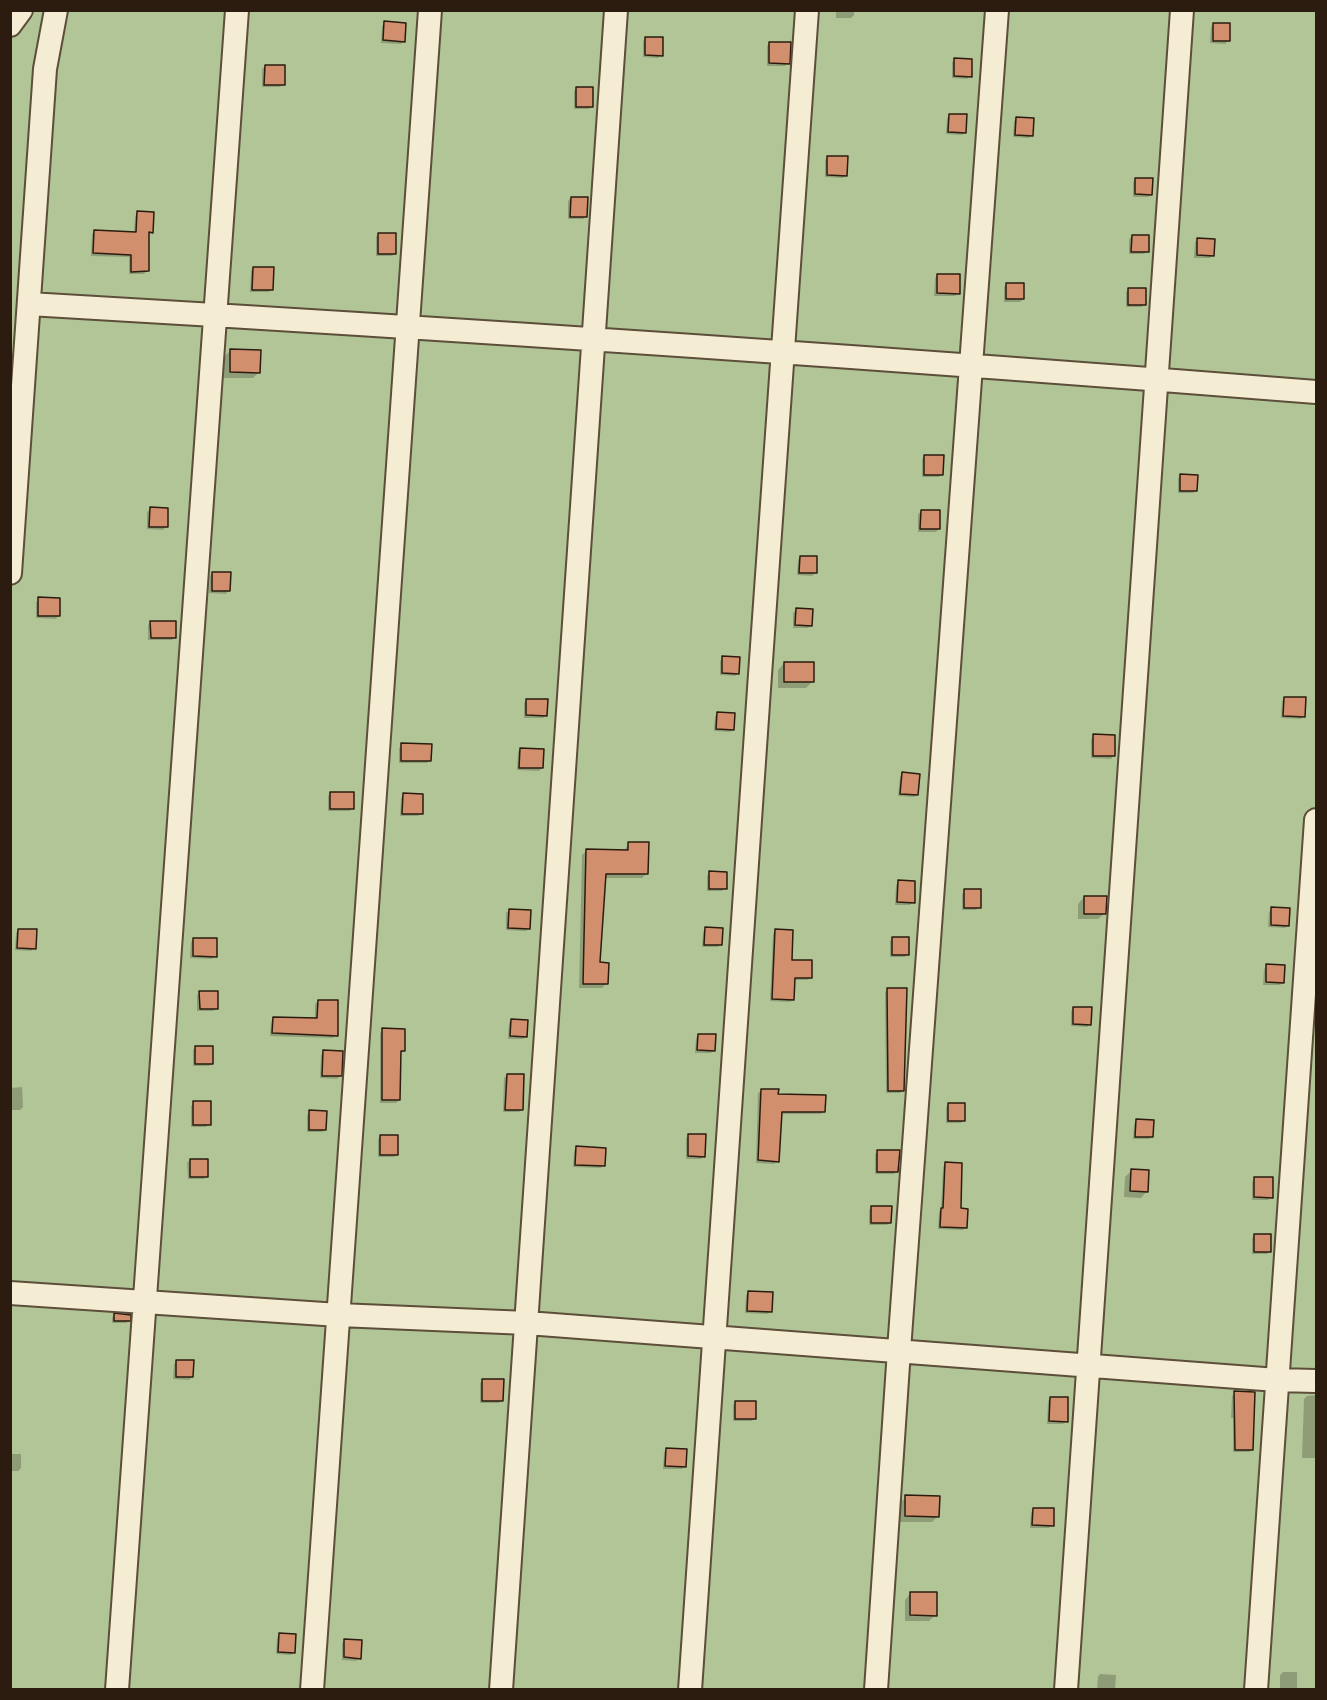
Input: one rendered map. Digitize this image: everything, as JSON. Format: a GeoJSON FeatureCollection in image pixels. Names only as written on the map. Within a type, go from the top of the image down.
{"type":"FeatureCollection","features":[{"type":"Feature","properties":{"kind":"street"},"geometry":{"type":"LineString","coordinates":[[10,25],[21,10]]}},
{"type":"Feature","properties":{"kind":"street"},"geometry":{"type":"LineString","coordinates":[[10,573],[45,69],[56,10]]}},
{"type":"Feature","properties":{"kind":"street"},"geometry":{"type":"LineString","coordinates":[[117,1689],[147,1302],[237,10]]}},
{"type":"Feature","properties":{"kind":"street"},"geometry":{"type":"LineString","coordinates":[[312,1689],[430,10]]}},
{"type":"Feature","properties":{"kind":"street"},"geometry":{"type":"LineString","coordinates":[[501,1689],[616,10]]}},
{"type":"Feature","properties":{"kind":"street"},"geometry":{"type":"LineString","coordinates":[[690,1689],[712,1337],[807,10]]}},
{"type":"Feature","properties":{"kind":"street"},"geometry":{"type":"LineString","coordinates":[[876,1689],[997,10]]}},
{"type":"Feature","properties":{"kind":"street"},"geometry":{"type":"LineString","coordinates":[[1066,1689],[1182,10]]}},
{"type":"Feature","properties":{"kind":"street"},"geometry":{"type":"LineString","coordinates":[[29,304],[594,338],[784,353],[972,364],[1317,392]]}},
{"type":"Feature","properties":{"kind":"street"},"geometry":{"type":"LineString","coordinates":[[1257,1689],[1317,820]]}},
{"type":"Feature","properties":{"kind":"street"},"geometry":{"type":"LineString","coordinates":[[10,1293],[339,1315],[527,1323],[1277,1380],[1317,1381]]}},
{"type":"Feature","properties":{"kind":"green space"},"geometry":{"type":"Polygon","coordinates":[[[11,11],[1316,11],[1316,1689],[11,1689],[11,11]]]}},
{"type":"Feature","properties":{"kind":"building"},"geometry":{"type":"Polygon","coordinates":[[[384,21],[406,23],[405,42],[383,40],[384,21]]]}},
{"type":"Feature","properties":{"kind":"building"},"geometry":{"type":"Polygon","coordinates":[[[1213,23],[1230,23],[1230,41],[1213,41],[1213,23]]]}},
{"type":"Feature","properties":{"kind":"building"},"geometry":{"type":"Polygon","coordinates":[[[645,37],[663,37],[663,56],[645,55],[645,37]]]}},
{"type":"Feature","properties":{"kind":"building"},"geometry":{"type":"Polygon","coordinates":[[[769,42],[791,42],[790,64],[769,63],[769,42]]]}},
{"type":"Feature","properties":{"kind":"building"},"geometry":{"type":"Polygon","coordinates":[[[954,58],[972,59],[972,77],[954,76],[954,58]]]}},
{"type":"Feature","properties":{"kind":"building"},"geometry":{"type":"Polygon","coordinates":[[[265,65],[285,65],[285,85],[264,85],[265,65]]]}},
{"type":"Feature","properties":{"kind":"building"},"geometry":{"type":"Polygon","coordinates":[[[576,87],[593,87],[593,107],[576,107],[576,87]]]}},
{"type":"Feature","properties":{"kind":"building"},"geometry":{"type":"Polygon","coordinates":[[[949,114],[967,114],[966,133],[948,132],[949,114]]]}},
{"type":"Feature","properties":{"kind":"building"},"geometry":{"type":"Polygon","coordinates":[[[1016,117],[1034,118],[1033,136],[1015,135],[1016,117]]]}},
{"type":"Feature","properties":{"kind":"building"},"geometry":{"type":"Polygon","coordinates":[[[827,156],[848,156],[847,176],[827,175],[827,156]]]}},
{"type":"Feature","properties":{"kind":"building"},"geometry":{"type":"Polygon","coordinates":[[[1135,178],[1153,178],[1152,195],[1135,194],[1135,178]]]}},
{"type":"Feature","properties":{"kind":"building"},"geometry":{"type":"Polygon","coordinates":[[[571,197],[588,197],[587,217],[570,217],[571,197]]]}},
{"type":"Feature","properties":{"kind":"building"},"geometry":{"type":"Polygon","coordinates":[[[137,211],[154,212],[153,233],[149,232],[149,271],[131,272],[131,255],[93,253],[94,230],[136,232],[137,211]]]}},
{"type":"Feature","properties":{"kind":"building"},"geometry":{"type":"Polygon","coordinates":[[[378,233],[396,233],[396,254],[378,254],[378,233]]]}},
{"type":"Feature","properties":{"kind":"building"},"geometry":{"type":"Polygon","coordinates":[[[1132,235],[1149,235],[1149,252],[1131,252],[1132,235]]]}},
{"type":"Feature","properties":{"kind":"building"},"geometry":{"type":"Polygon","coordinates":[[[1197,238],[1215,239],[1214,256],[1197,255],[1197,238]]]}},
{"type":"Feature","properties":{"kind":"building"},"geometry":{"type":"Polygon","coordinates":[[[253,267],[274,267],[273,290],[252,290],[253,267]]]}},
{"type":"Feature","properties":{"kind":"building"},"geometry":{"type":"Polygon","coordinates":[[[937,274],[960,274],[960,294],[937,293],[937,274]]]}},
{"type":"Feature","properties":{"kind":"building"},"geometry":{"type":"Polygon","coordinates":[[[1006,283],[1024,283],[1024,299],[1006,299],[1006,283]]]}},
{"type":"Feature","properties":{"kind":"building"},"geometry":{"type":"Polygon","coordinates":[[[1128,288],[1146,288],[1146,305],[1128,305],[1128,288]]]}},
{"type":"Feature","properties":{"kind":"building"},"geometry":{"type":"Polygon","coordinates":[[[230,349],[261,350],[260,373],[230,372],[230,349]]]}},
{"type":"Feature","properties":{"kind":"building"},"geometry":{"type":"Polygon","coordinates":[[[924,455],[944,455],[943,475],[924,475],[924,455]]]}},
{"type":"Feature","properties":{"kind":"building"},"geometry":{"type":"Polygon","coordinates":[[[1180,474],[1198,475],[1197,491],[1180,491],[1180,474]]]}},
{"type":"Feature","properties":{"kind":"building"},"geometry":{"type":"Polygon","coordinates":[[[150,507],[168,508],[168,527],[149,527],[150,507]]]}},
{"type":"Feature","properties":{"kind":"building"},"geometry":{"type":"Polygon","coordinates":[[[921,510],[940,510],[940,529],[920,529],[921,510]]]}},
{"type":"Feature","properties":{"kind":"building"},"geometry":{"type":"Polygon","coordinates":[[[800,556],[817,556],[817,573],[799,573],[800,556]]]}},
{"type":"Feature","properties":{"kind":"building"},"geometry":{"type":"Polygon","coordinates":[[[212,572],[231,572],[230,591],[212,591],[212,572]]]}},
{"type":"Feature","properties":{"kind":"building"},"geometry":{"type":"Polygon","coordinates":[[[38,597],[60,598],[60,616],[38,616],[38,597]]]}},
{"type":"Feature","properties":{"kind":"building"},"geometry":{"type":"Polygon","coordinates":[[[796,608],[813,609],[812,626],[795,625],[796,608]]]}},
{"type":"Feature","properties":{"kind":"building"},"geometry":{"type":"Polygon","coordinates":[[[150,621],[176,621],[176,638],[151,638],[150,621]]]}},
{"type":"Feature","properties":{"kind":"building"},"geometry":{"type":"Polygon","coordinates":[[[722,656],[740,657],[739,674],[722,673],[722,656]]]}},
{"type":"Feature","properties":{"kind":"building"},"geometry":{"type":"Polygon","coordinates":[[[784,662],[814,662],[814,682],[784,682],[784,662]]]}},
{"type":"Feature","properties":{"kind":"building"},"geometry":{"type":"Polygon","coordinates":[[[1284,697],[1306,697],[1305,717],[1283,716],[1284,697]]]}},
{"type":"Feature","properties":{"kind":"building"},"geometry":{"type":"Polygon","coordinates":[[[526,699],[548,699],[547,716],[526,715],[526,699]]]}},
{"type":"Feature","properties":{"kind":"building"},"geometry":{"type":"Polygon","coordinates":[[[717,712],[735,713],[734,730],[716,729],[717,712]]]}},
{"type":"Feature","properties":{"kind":"building"},"geometry":{"type":"Polygon","coordinates":[[[1093,734],[1115,735],[1115,756],[1093,756],[1093,734]]]}},
{"type":"Feature","properties":{"kind":"building"},"geometry":{"type":"Polygon","coordinates":[[[401,743],[432,744],[431,761],[401,761],[401,743]]]}},
{"type":"Feature","properties":{"kind":"building"},"geometry":{"type":"Polygon","coordinates":[[[520,748],[544,749],[543,768],[519,768],[520,748]]]}},
{"type":"Feature","properties":{"kind":"building"},"geometry":{"type":"Polygon","coordinates":[[[902,772],[920,774],[918,795],[900,794],[902,772]]]}},
{"type":"Feature","properties":{"kind":"building"},"geometry":{"type":"Polygon","coordinates":[[[330,792],[354,792],[354,809],[330,809],[330,792]]]}},
{"type":"Feature","properties":{"kind":"building"},"geometry":{"type":"Polygon","coordinates":[[[403,793],[423,794],[423,814],[402,814],[403,793]]]}},
{"type":"Feature","properties":{"kind":"building"},"geometry":{"type":"Polygon","coordinates":[[[628,842],[649,842],[648,874],[606,874],[600,962],[609,963],[608,984],[583,984],[586,849],[628,850],[628,842]]]}},
{"type":"Feature","properties":{"kind":"building"},"geometry":{"type":"Polygon","coordinates":[[[709,871],[727,872],[727,889],[709,889],[709,871]]]}},
{"type":"Feature","properties":{"kind":"building"},"geometry":{"type":"Polygon","coordinates":[[[898,880],[915,881],[915,903],[897,902],[898,880]]]}},
{"type":"Feature","properties":{"kind":"building"},"geometry":{"type":"Polygon","coordinates":[[[964,889],[981,889],[981,908],[964,908],[964,889]]]}},
{"type":"Feature","properties":{"kind":"building"},"geometry":{"type":"Polygon","coordinates":[[[1084,896],[1107,896],[1106,914],[1084,914],[1084,896]]]}},
{"type":"Feature","properties":{"kind":"building"},"geometry":{"type":"Polygon","coordinates":[[[1271,907],[1290,908],[1289,926],[1271,925],[1271,907]]]}},
{"type":"Feature","properties":{"kind":"building"},"geometry":{"type":"Polygon","coordinates":[[[509,909],[531,910],[530,929],[508,928],[509,909]]]}},
{"type":"Feature","properties":{"kind":"building"},"geometry":{"type":"Polygon","coordinates":[[[705,927],[723,928],[722,945],[704,945],[705,927]]]}},
{"type":"Feature","properties":{"kind":"building"},"geometry":{"type":"Polygon","coordinates":[[[18,929],[37,929],[36,949],[17,948],[18,929]]]}},
{"type":"Feature","properties":{"kind":"building"},"geometry":{"type":"Polygon","coordinates":[[[775,929],[793,930],[792,960],[812,960],[812,978],[795,978],[794,1000],[772,999],[775,929]]]}},
{"type":"Feature","properties":{"kind":"building"},"geometry":{"type":"Polygon","coordinates":[[[892,937],[909,937],[909,955],[892,955],[892,937]]]}},
{"type":"Feature","properties":{"kind":"building"},"geometry":{"type":"Polygon","coordinates":[[[193,938],[217,938],[217,957],[193,956],[193,938]]]}},
{"type":"Feature","properties":{"kind":"building"},"geometry":{"type":"Polygon","coordinates":[[[1266,964],[1285,965],[1284,983],[1266,982],[1266,964]]]}},
{"type":"Feature","properties":{"kind":"building"},"geometry":{"type":"Polygon","coordinates":[[[887,988],[907,988],[904,1091],[888,1091],[887,988]]]}},
{"type":"Feature","properties":{"kind":"building"},"geometry":{"type":"Polygon","coordinates":[[[199,991],[218,991],[218,1009],[200,1009],[199,991]]]}},
{"type":"Feature","properties":{"kind":"building"},"geometry":{"type":"Polygon","coordinates":[[[318,1000],[338,1000],[338,1036],[272,1033],[273,1017],[317,1018],[318,1000]]]}},
{"type":"Feature","properties":{"kind":"building"},"geometry":{"type":"Polygon","coordinates":[[[1073,1007],[1092,1007],[1091,1025],[1073,1024],[1073,1007]]]}},
{"type":"Feature","properties":{"kind":"building"},"geometry":{"type":"Polygon","coordinates":[[[511,1019],[528,1020],[527,1037],[510,1036],[511,1019]]]}},
{"type":"Feature","properties":{"kind":"building"},"geometry":{"type":"Polygon","coordinates":[[[382,1028],[405,1029],[405,1051],[401,1051],[400,1100],[382,1100],[382,1028]]]}},
{"type":"Feature","properties":{"kind":"building"},"geometry":{"type":"Polygon","coordinates":[[[698,1034],[716,1034],[715,1051],[697,1050],[698,1034]]]}},
{"type":"Feature","properties":{"kind":"building"},"geometry":{"type":"Polygon","coordinates":[[[195,1046],[213,1046],[213,1064],[195,1064],[195,1046]]]}},
{"type":"Feature","properties":{"kind":"building"},"geometry":{"type":"Polygon","coordinates":[[[323,1050],[343,1051],[342,1076],[322,1076],[323,1050]]]}},
{"type":"Feature","properties":{"kind":"building"},"geometry":{"type":"Polygon","coordinates":[[[507,1074],[524,1074],[523,1110],[505,1110],[507,1074]]]}},
{"type":"Feature","properties":{"kind":"building"},"geometry":{"type":"Polygon","coordinates":[[[761,1089],[779,1089],[778,1094],[826,1095],[825,1112],[782,1112],[779,1162],[758,1160],[761,1089]]]}},
{"type":"Feature","properties":{"kind":"building"},"geometry":{"type":"Polygon","coordinates":[[[193,1101],[211,1101],[211,1125],[193,1125],[193,1101]]]}},
{"type":"Feature","properties":{"kind":"building"},"geometry":{"type":"Polygon","coordinates":[[[948,1103],[965,1103],[965,1121],[948,1121],[948,1103]]]}},
{"type":"Feature","properties":{"kind":"building"},"geometry":{"type":"Polygon","coordinates":[[[309,1110],[327,1111],[326,1130],[309,1130],[309,1110]]]}},
{"type":"Feature","properties":{"kind":"building"},"geometry":{"type":"Polygon","coordinates":[[[1136,1119],[1154,1120],[1153,1137],[1135,1137],[1136,1119]]]}},
{"type":"Feature","properties":{"kind":"building"},"geometry":{"type":"Polygon","coordinates":[[[688,1134],[706,1134],[705,1157],[688,1156],[688,1134]]]}},
{"type":"Feature","properties":{"kind":"building"},"geometry":{"type":"Polygon","coordinates":[[[380,1135],[398,1135],[398,1155],[380,1155],[380,1135]]]}},
{"type":"Feature","properties":{"kind":"building"},"geometry":{"type":"Polygon","coordinates":[[[576,1146],[606,1148],[605,1166],[575,1165],[576,1146]]]}},
{"type":"Feature","properties":{"kind":"building"},"geometry":{"type":"Polygon","coordinates":[[[877,1150],[900,1150],[898,1172],[877,1172],[877,1150]]]}},
{"type":"Feature","properties":{"kind":"building"},"geometry":{"type":"Polygon","coordinates":[[[190,1159],[208,1159],[208,1177],[190,1177],[190,1159]]]}},
{"type":"Feature","properties":{"kind":"building"},"geometry":{"type":"Polygon","coordinates":[[[945,1162],[962,1163],[961,1208],[968,1209],[967,1228],[940,1227],[945,1162]]]}},
{"type":"Feature","properties":{"kind":"building"},"geometry":{"type":"Polygon","coordinates":[[[1131,1169],[1149,1170],[1148,1192],[1130,1191],[1131,1169]]]}},
{"type":"Feature","properties":{"kind":"building"},"geometry":{"type":"Polygon","coordinates":[[[1254,1177],[1273,1177],[1273,1198],[1254,1197],[1254,1177]]]}},
{"type":"Feature","properties":{"kind":"building"},"geometry":{"type":"Polygon","coordinates":[[[871,1206],[892,1206],[891,1223],[871,1223],[871,1206]]]}},
{"type":"Feature","properties":{"kind":"building"},"geometry":{"type":"Polygon","coordinates":[[[1254,1234],[1271,1234],[1271,1252],[1254,1252],[1254,1234]]]}},
{"type":"Feature","properties":{"kind":"building"},"geometry":{"type":"Polygon","coordinates":[[[748,1291],[773,1292],[772,1312],[747,1311],[748,1291]]]}},
{"type":"Feature","properties":{"kind":"building"},"geometry":{"type":"Polygon","coordinates":[[[114,1313],[131,1315],[131,1321],[114,1321],[114,1313]]]}},
{"type":"Feature","properties":{"kind":"building"},"geometry":{"type":"Polygon","coordinates":[[[176,1360],[194,1360],[193,1377],[176,1377],[176,1360]]]}},
{"type":"Feature","properties":{"kind":"building"},"geometry":{"type":"Polygon","coordinates":[[[482,1379],[504,1379],[503,1401],[482,1401],[482,1379]]]}},
{"type":"Feature","properties":{"kind":"building"},"geometry":{"type":"Polygon","coordinates":[[[1234,1391],[1255,1392],[1253,1450],[1235,1450],[1234,1391]]]}},
{"type":"Feature","properties":{"kind":"building"},"geometry":{"type":"Polygon","coordinates":[[[1050,1397],[1068,1397],[1068,1422],[1049,1421],[1050,1397]]]}},
{"type":"Feature","properties":{"kind":"building"},"geometry":{"type":"Polygon","coordinates":[[[735,1401],[756,1401],[756,1419],[735,1419],[735,1401]]]}},
{"type":"Feature","properties":{"kind":"building"},"geometry":{"type":"Polygon","coordinates":[[[666,1448],[687,1449],[686,1467],[665,1466],[666,1448]]]}},
{"type":"Feature","properties":{"kind":"building"},"geometry":{"type":"Polygon","coordinates":[[[905,1495],[940,1496],[939,1517],[905,1516],[905,1495]]]}},
{"type":"Feature","properties":{"kind":"building"},"geometry":{"type":"Polygon","coordinates":[[[1033,1508],[1054,1508],[1054,1526],[1032,1525],[1033,1508]]]}},
{"type":"Feature","properties":{"kind":"building"},"geometry":{"type":"Polygon","coordinates":[[[910,1592],[937,1592],[937,1616],[910,1615],[910,1592]]]}},
{"type":"Feature","properties":{"kind":"building"},"geometry":{"type":"Polygon","coordinates":[[[279,1633],[296,1634],[295,1653],[278,1652],[279,1633]]]}},
{"type":"Feature","properties":{"kind":"building"},"geometry":{"type":"Polygon","coordinates":[[[344,1639],[362,1640],[361,1659],[344,1657],[344,1639]]]}}]}
